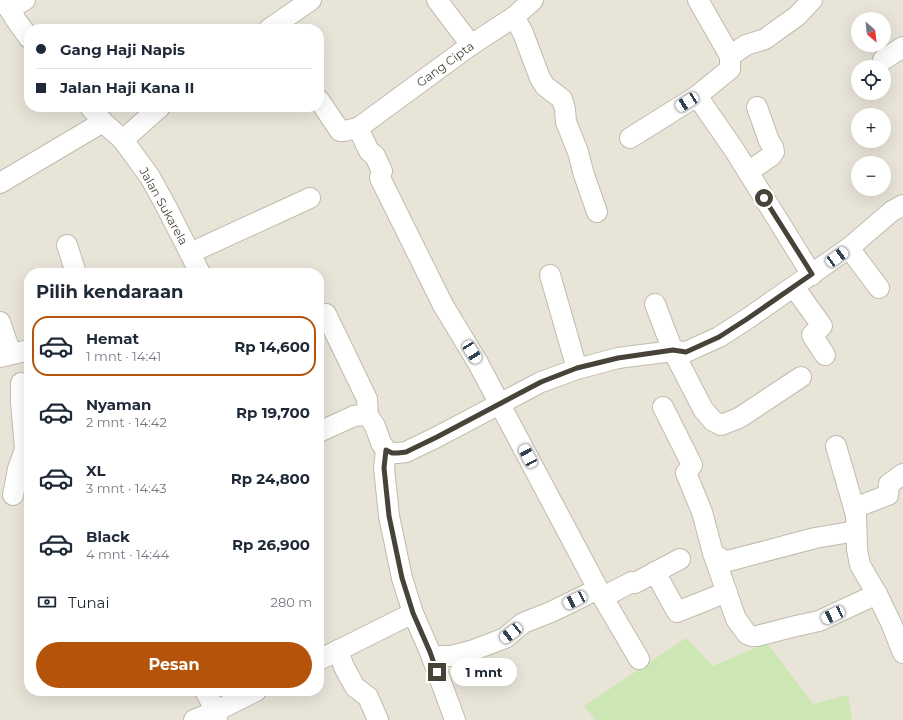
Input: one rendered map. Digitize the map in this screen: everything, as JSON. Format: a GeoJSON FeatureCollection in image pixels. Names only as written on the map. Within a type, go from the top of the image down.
{"type":"FeatureCollection","features":[{"type":"Feature","properties":{"kind":"street"},"geometry":{"type":"LineString","coordinates":[[276,24],[311,0]]}},
{"type":"Feature","properties":{"kind":"street"},"geometry":{"type":"LineString","coordinates":[[437,0],[470,45]]}},
{"type":"Feature","properties":{"kind":"street","name":"Gang Cipta"},"geometry":{"type":"LineString","coordinates":[[358,128],[470,45],[514,17],[533,0]]}},
{"type":"Feature","properties":{"kind":"street"},"geometry":{"type":"LineString","coordinates":[[630,138],[697,96],[730,69],[730,56],[698,0]]}},
{"type":"Feature","properties":{"kind":"street"},"geometry":{"type":"LineString","coordinates":[[730,56],[746,45],[765,39],[797,16],[812,0]]}},
{"type":"Feature","properties":{"kind":"street"},"geometry":{"type":"LineString","coordinates":[[11,11],[24,30]]}},
{"type":"Feature","properties":{"kind":"street"},"geometry":{"type":"LineString","coordinates":[[514,17],[523,33],[540,78],[545,86],[562,99],[565,109],[566,122],[578,152],[584,175],[597,212]]}},
{"type":"Feature","properties":{"kind":"street"},"geometry":{"type":"LineString","coordinates":[[882,60],[903,47]]}},
{"type":"Feature","properties":{"kind":"street"},"geometry":{"type":"LineString","coordinates":[[697,96],[748,172],[812,274]]}},
{"type":"Feature","properties":{"kind":"street"},"geometry":{"type":"LineString","coordinates":[[324,107],[340,131],[358,128],[369,152],[375,156],[382,171],[380,178],[443,305],[478,363],[601,593],[639,659]]}},
{"type":"Feature","properties":{"kind":"street"},"geometry":{"type":"LineString","coordinates":[[748,172],[771,156],[774,152],[757,107]]}},
{"type":"Feature","properties":{"kind":"street","name":"Jalan Sukarela"},"geometry":{"type":"LineString","coordinates":[[94,112],[123,140],[150,177],[168,208],[198,268]]}},
{"type":"Feature","properties":{"kind":"street"},"geometry":{"type":"LineString","coordinates":[[123,140],[154,112]]}},
{"type":"Feature","properties":{"kind":"street"},"geometry":{"type":"LineString","coordinates":[[0,183],[103,122]]}},
{"type":"Feature","properties":{"kind":"street"},"geometry":{"type":"LineString","coordinates":[[190,253],[310,198]]}},
{"type":"Feature","properties":{"kind":"street"},"geometry":{"type":"LineString","coordinates":[[326,314],[367,399],[368,416],[375,426],[381,443],[386,450],[392,453],[406,452],[541,382],[577,368],[618,358],[673,350],[686,352],[719,337],[849,248],[892,211],[903,205]]}},
{"type":"Feature","properties":{"kind":"street"},"geometry":{"type":"LineString","coordinates":[[67,245],[74,268]]}},
{"type":"Feature","properties":{"kind":"street"},"geometry":{"type":"LineString","coordinates":[[849,248],[879,288]]}},
{"type":"Feature","properties":{"kind":"street"},"geometry":{"type":"LineString","coordinates":[[550,275],[577,368]]}},
{"type":"Feature","properties":{"kind":"street"},"geometry":{"type":"LineString","coordinates":[[794,287],[822,326],[812,336],[825,355]]}},
{"type":"Feature","properties":{"kind":"street"},"geometry":{"type":"LineString","coordinates":[[655,304],[673,350],[703,409],[713,422],[721,425],[739,418],[801,378]]}},
{"type":"Feature","properties":{"kind":"street"},"geometry":{"type":"LineString","coordinates":[[0,322],[13,354]]}},
{"type":"Feature","properties":{"kind":"street"},"geometry":{"type":"LineString","coordinates":[[21,383],[24,438]]}},
{"type":"Feature","properties":{"kind":"street"},"geometry":{"type":"LineString","coordinates":[[663,407],[692,465],[686,474],[702,512],[713,554],[736,619],[747,634],[757,636],[819,621],[877,594]]}},
{"type":"Feature","properties":{"kind":"street"},"geometry":{"type":"LineString","coordinates":[[324,430],[354,416],[368,416]]}},
{"type":"Feature","properties":{"kind":"street"},"geometry":{"type":"LineString","coordinates":[[836,446],[856,515],[857,549],[860,565],[877,594],[897,620],[903,653]]}},
{"type":"Feature","properties":{"kind":"street"},"geometry":{"type":"LineString","coordinates":[[386,450],[384,468],[389,516],[402,578],[413,613],[433,659],[455,720]]}},
{"type":"Feature","properties":{"kind":"street"},"geometry":{"type":"LineString","coordinates":[[14,495],[18,470],[24,452]]}},
{"type":"Feature","properties":{"kind":"street"},"geometry":{"type":"LineString","coordinates":[[854,508],[888,495],[889,484],[903,474]]}},
{"type":"Feature","properties":{"kind":"street"},"geometry":{"type":"LineString","coordinates":[[713,554],[728,561],[815,538],[856,531]]}},
{"type":"Feature","properties":{"kind":"street"},"geometry":{"type":"LineString","coordinates":[[433,659],[470,651],[504,638],[523,623],[601,593],[632,582],[635,583],[680,559]]}},
{"type":"Feature","properties":{"kind":"street"},"geometry":{"type":"LineString","coordinates":[[655,572],[677,612],[727,592]]}},
{"type":"Feature","properties":{"kind":"street"},"geometry":{"type":"LineString","coordinates":[[324,657],[413,613]]}},
{"type":"Feature","properties":{"kind":"street"},"geometry":{"type":"LineString","coordinates":[[338,650],[354,687],[368,697],[378,720]]}},
{"type":"Feature","properties":{"kind":"street"},"geometry":{"type":"LineString","coordinates":[[207,696],[216,715]]}},
{"type":"Feature","properties":{"kind":"street"},"geometry":{"type":"LineString","coordinates":[[194,720],[216,715],[248,696]]}},
{"type":"Feature","properties":{"kind":"shaded area"},"geometry":{"type":"Polygon","coordinates":[[[0,0],[903,0],[903,720],[0,720],[0,0]]]}},
{"type":"Feature","properties":{"kind":"green space"},"geometry":{"type":"Polygon","coordinates":[[[686,638],[713,666],[767,643],[813,704],[848,695],[852,720],[596,720],[584,706],[686,638]]]}},
{"type":"Feature","properties":{"kind":"route"},"geometry":{"type":"LineString","coordinates":[[437,672],[413,613],[402,578],[389,516],[384,468],[386,450],[392,453],[406,452],[541,382],[577,368],[618,358],[673,350],[686,352],[719,337],[747,319],[812,274],[764,198]]}}]}
